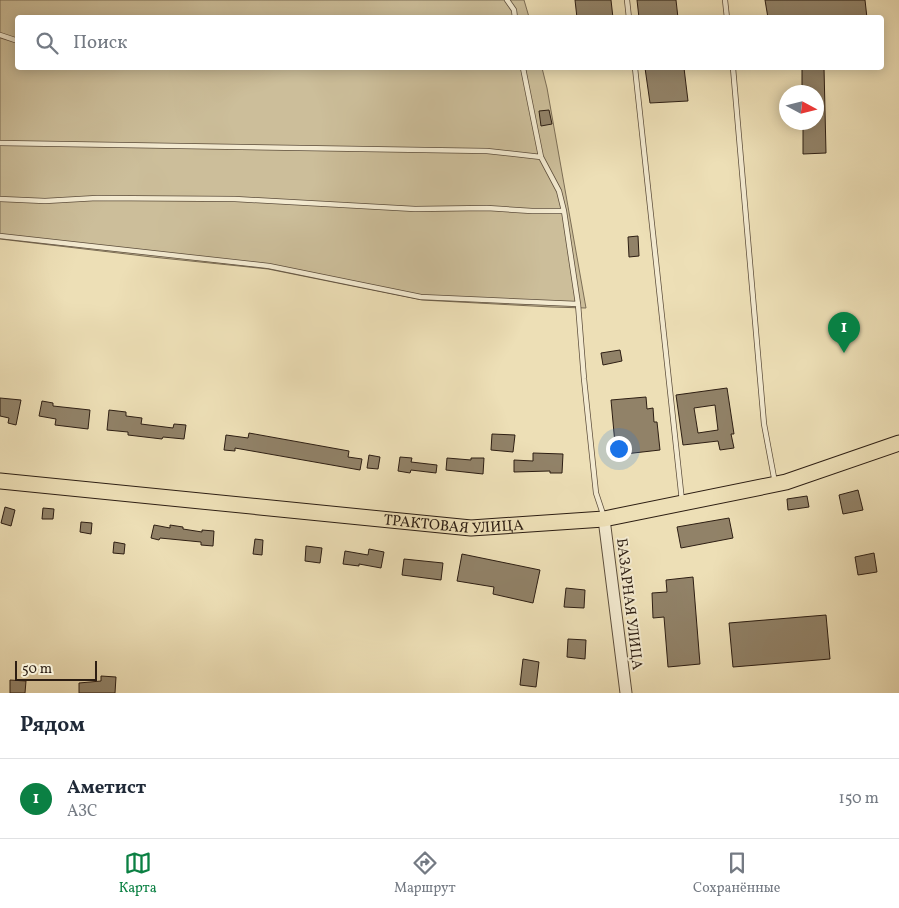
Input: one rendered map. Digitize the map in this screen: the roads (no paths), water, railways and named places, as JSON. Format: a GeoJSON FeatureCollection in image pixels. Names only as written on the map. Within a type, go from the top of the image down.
{"type":"FeatureCollection","features":[{"type":"Feature","properties":{"kind":"main road","name":"ТРАКТОВАЯ УЛИЦА"},"geometry":{"type":"LineString","coordinates":[[0,480],[471,528],[604,518],[682,503],[786,482],[899,443]]}},
{"type":"Feature","properties":{"kind":"street","name":"БАЗАРНАЯ УЛИЦА"},"geometry":{"type":"LineString","coordinates":[[604,518],[626,693]]}},
{"type":"Feature","properties":{"kind":"lane"},"geometry":{"type":"LineString","coordinates":[[507,0],[514,10],[515,15]]}},
{"type":"Feature","properties":{"kind":"lane"},"geometry":{"type":"LineString","coordinates":[[627,0],[629,15]]}},
{"type":"Feature","properties":{"kind":"lane"},"geometry":{"type":"LineString","coordinates":[[725,0],[727,15]]}},
{"type":"Feature","properties":{"kind":"lane"},"geometry":{"type":"LineString","coordinates":[[0,35],[15,40]]}},
{"type":"Feature","properties":{"kind":"lane"},"geometry":{"type":"LineString","coordinates":[[523,70],[541,157],[559,191],[564,211],[578,304],[596,493],[604,518]]}},
{"type":"Feature","properties":{"kind":"lane"},"geometry":{"type":"LineString","coordinates":[[635,70],[682,503]]}},
{"type":"Feature","properties":{"kind":"lane"},"geometry":{"type":"LineString","coordinates":[[733,70],[764,424],[775,484]]}},
{"type":"Feature","properties":{"kind":"lane"},"geometry":{"type":"LineString","coordinates":[[0,143],[487,151],[541,157]]}},
{"type":"Feature","properties":{"kind":"lane"},"geometry":{"type":"LineString","coordinates":[[0,199],[45,201],[97,198],[236,199],[415,209],[488,208],[564,211]]}},
{"type":"Feature","properties":{"kind":"lane"},"geometry":{"type":"LineString","coordinates":[[0,236],[269,266],[421,297],[578,304]]}},
{"type":"Feature","properties":{"kind":"place","name":"Аметист"},"geometry":{"type":"Point","coordinates":[844,353]}}]}
